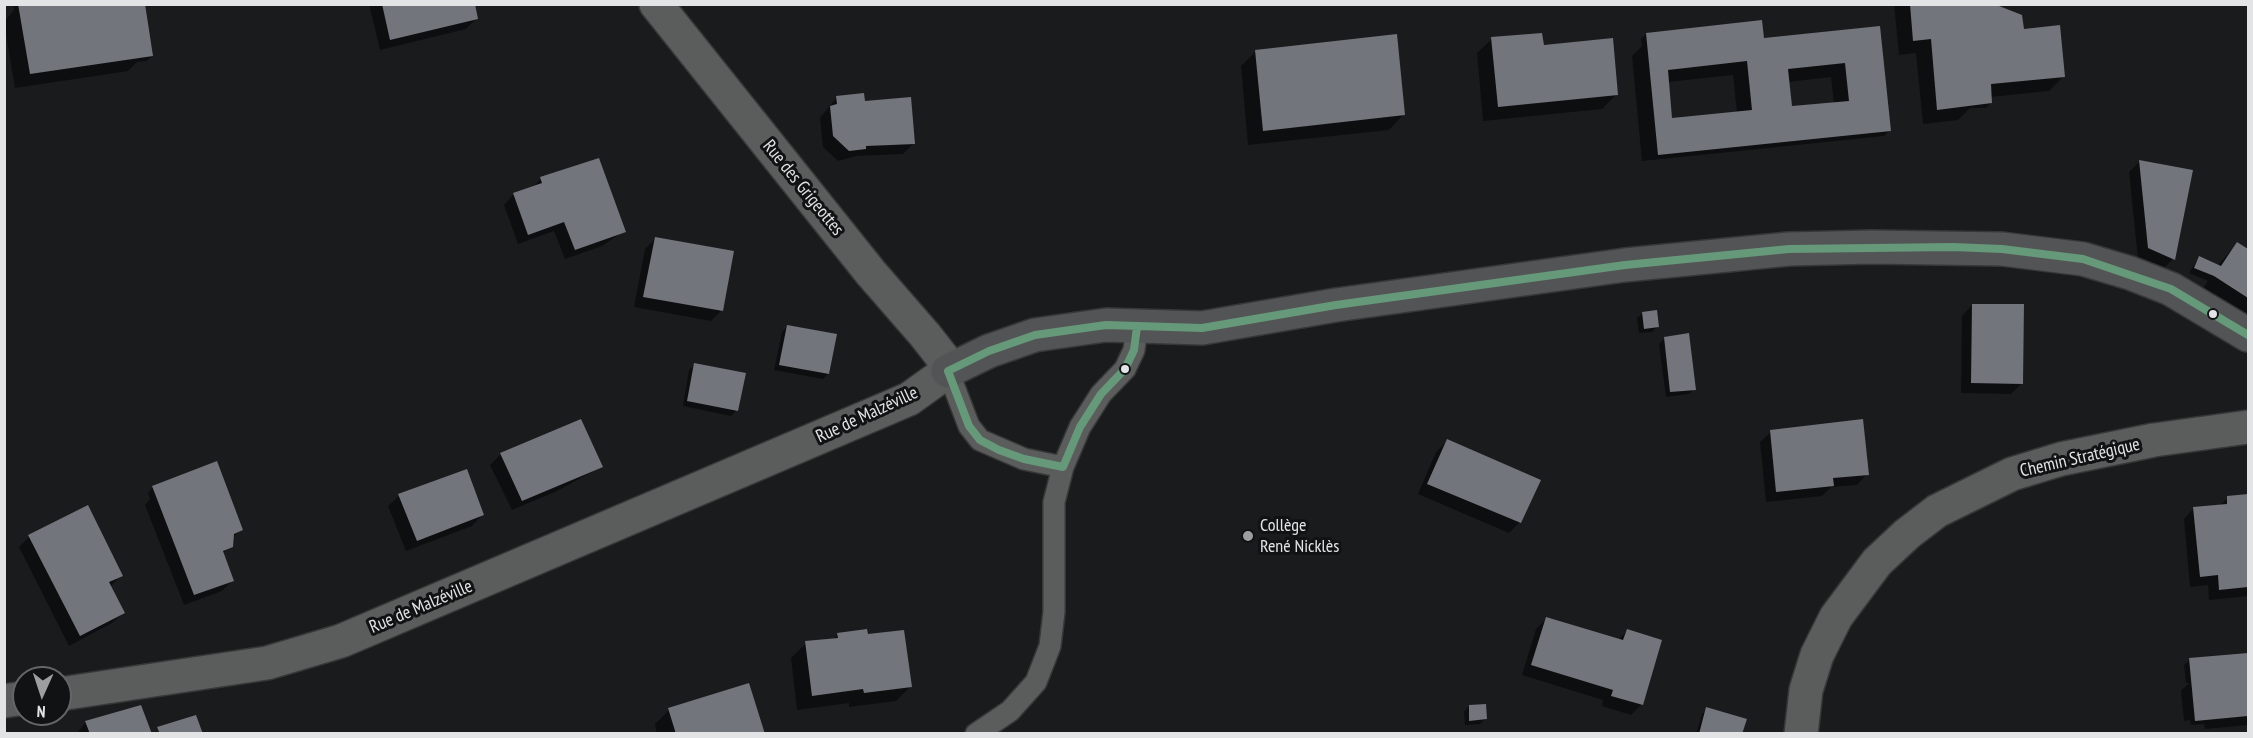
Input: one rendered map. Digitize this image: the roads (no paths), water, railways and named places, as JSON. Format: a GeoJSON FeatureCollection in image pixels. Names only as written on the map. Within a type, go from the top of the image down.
{"type":"FeatureCollection","features":[{"type":"Feature","properties":{"kind":"street","name":"Rue des Grigeottes"},"geometry":{"type":"LineString","coordinates":[[656,4],[871,273],[943,358],[948,371]]}},
{"type":"Feature","properties":{"kind":"street","name":"Rue de Malzéville"},"geometry":{"type":"LineString","coordinates":[[72,692],[267,663],[341,641],[909,399],[948,371],[989,351],[1035,335],[1106,326],[1202,328],[1336,305],[1626,265],[1789,249],[1872,247],[2002,249],[2083,259],[2130,273],[2171,289],[2248,335]]}},
{"type":"Feature","properties":{"kind":"street","name":"Chemin Stratégique"},"geometry":{"type":"LineString","coordinates":[[1801,734],[1806,690],[1817,655],[1836,617],[1878,562],[1907,534],[1937,511],[2012,474],[2061,459],[2154,440],[2248,427]]}},
{"type":"Feature","properties":{"kind":"lane"},"geometry":{"type":"LineString","coordinates":[[976,734],[1010,711],[1036,682],[1050,646],[1054,612],[1054,502],[1063,467],[1080,427],[1101,394],[1125,369],[1134,350],[1137,327]]}},
{"type":"Feature","properties":{"kind":"lane"},"geometry":{"type":"LineString","coordinates":[[948,371],[969,426],[980,440],[1024,459],[1063,467]]}},
{"type":"Feature","properties":{"kind":"place","name":"Collège René Nicklès"},"geometry":{"type":"Point","coordinates":[1248,536]}}]}
